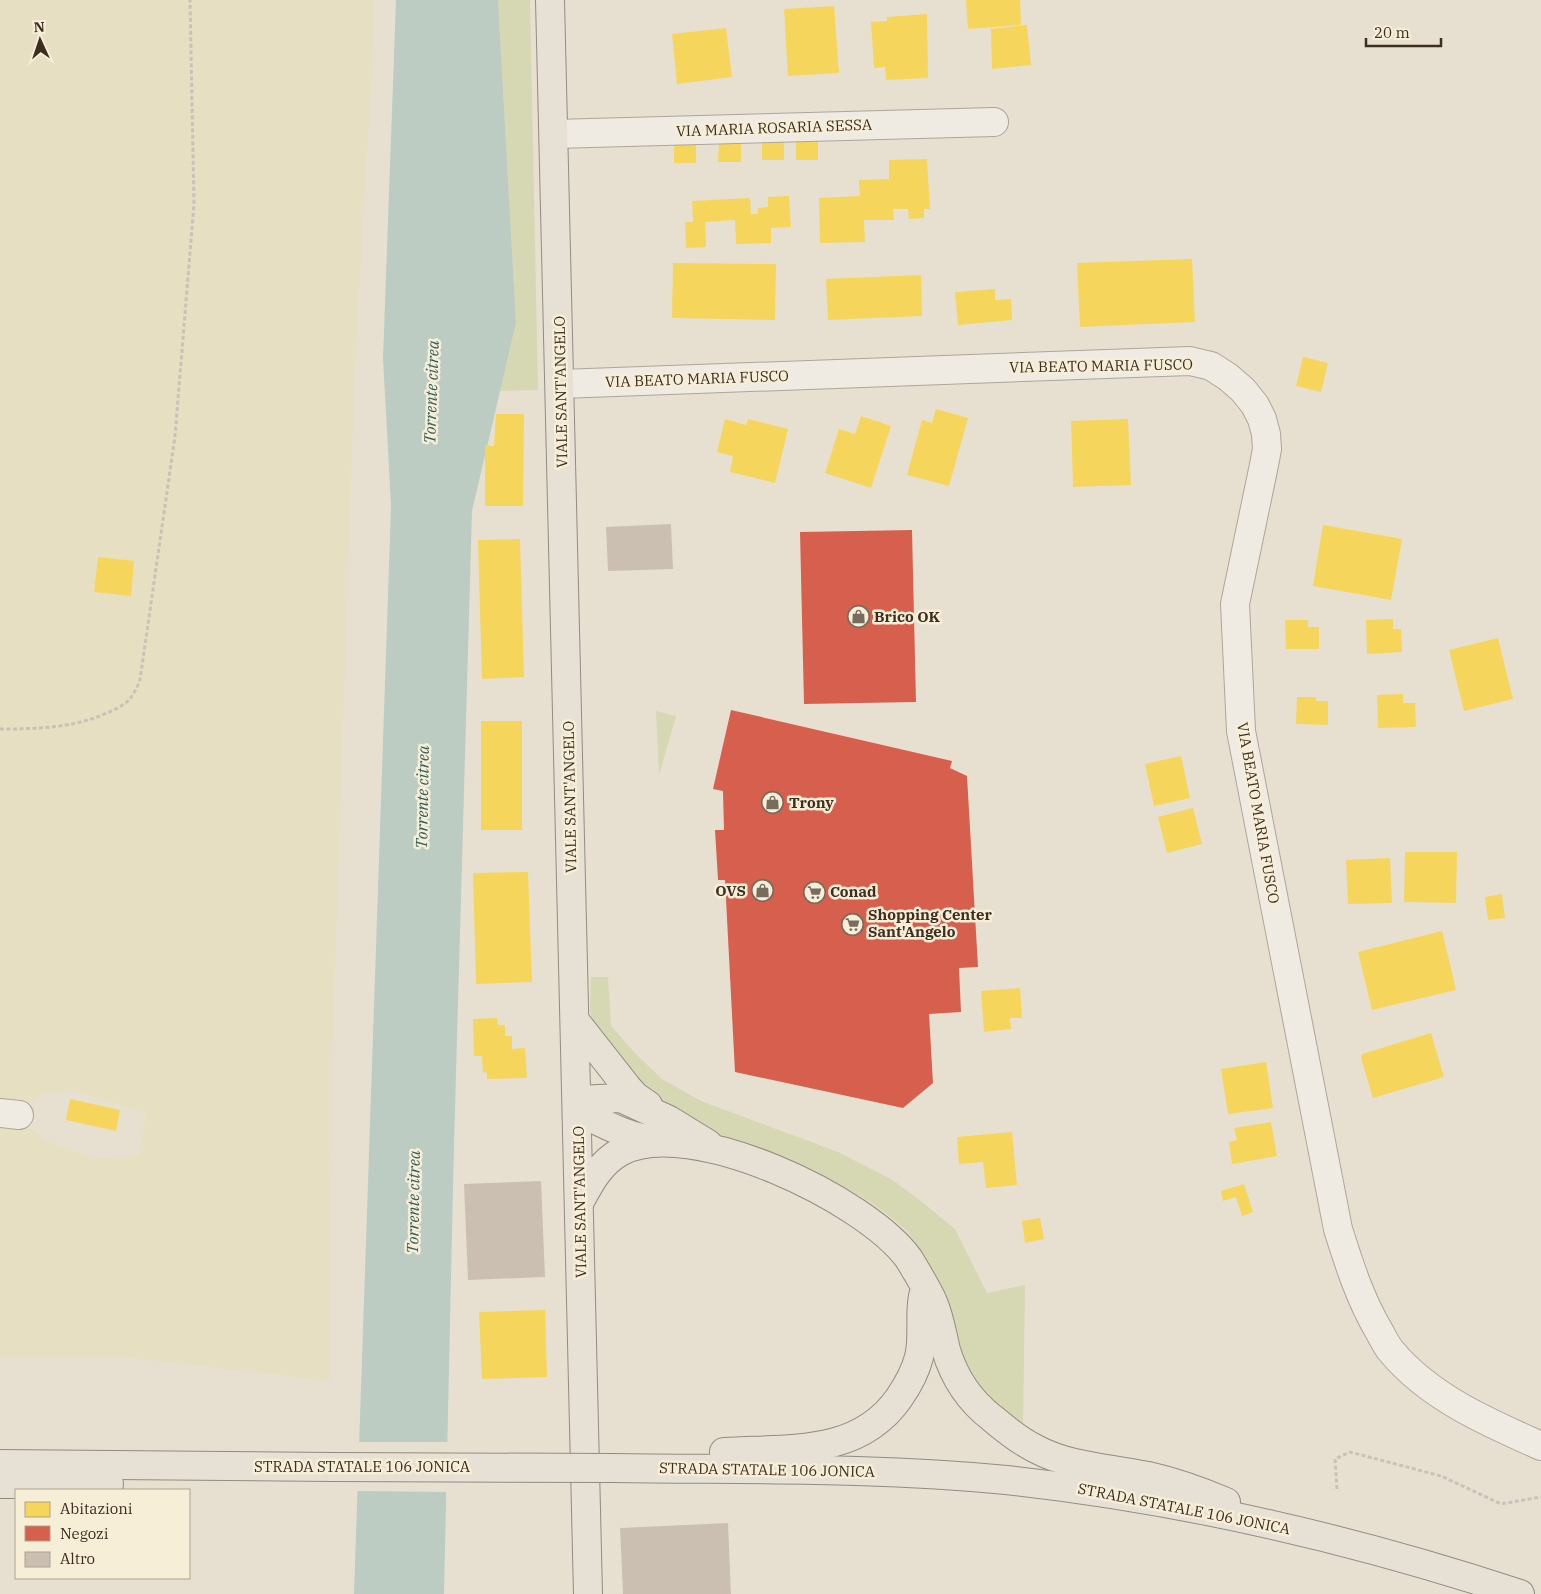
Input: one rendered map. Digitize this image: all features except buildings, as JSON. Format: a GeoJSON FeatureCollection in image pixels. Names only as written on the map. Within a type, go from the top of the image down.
{"type":"FeatureCollection","features":[{"type":"Feature","properties":{"kind":"main road","name":"VIALE SANT'ANGELO"},"geometry":{"type":"LineString","coordinates":[[550,0],[576,1022],[588,1594]]}},
{"type":"Feature","properties":{"kind":"main road"},"geometry":{"type":"LineString","coordinates":[[576,1022],[666,1135]]}},
{"type":"Feature","properties":{"kind":"main road"},"geometry":{"type":"LineString","coordinates":[[577,1106],[621,1098],[666,1135],[738,1156],[812,1186],[852,1209],[887,1235],[909,1259],[933,1301],[952,1368],[966,1392],[990,1416],[1036,1449],[1068,1462],[1182,1484],[1280,1526]]}},
{"type":"Feature","properties":{"kind":"main road"},"geometry":{"type":"LineString","coordinates":[[580,1202],[595,1175],[611,1158],[622,1151],[650,1143],[666,1135]]}},
{"type":"Feature","properties":{"kind":"main road"},"geometry":{"type":"LineString","coordinates":[[645,1468],[684,1454],[825,1446],[848,1439],[880,1421],[908,1385],[920,1356],[923,1332],[922,1302],[925,1288]]}},
{"type":"Feature","properties":{"kind":"main road","name":"STRADA STATALE 106 JONICA"},"geometry":{"type":"LineString","coordinates":[[0,1464],[854,1471],[1006,1480],[1139,1498],[1280,1526],[1412,1560],[1520,1594]]}},
{"type":"Feature","properties":{"kind":"main road"},"geometry":{"type":"LineString","coordinates":[[0,1484],[150,1484],[192,1466]]}},
{"type":"Feature","properties":{"kind":"street","name":"VIA MARIA ROSARIA SESSA"},"geometry":{"type":"LineString","coordinates":[[554,134],[994,122]]}},
{"type":"Feature","properties":{"kind":"street","name":"VIA BEATO MARIA FUSCO"},"geometry":{"type":"LineString","coordinates":[[560,384],[1190,362],[1211,366],[1243,390],[1262,419],[1267,449],[1235,604],[1241,732],[1338,1229],[1351,1270],[1367,1310],[1390,1350],[1422,1381],[1462,1408],[1506,1431],[1541,1446]]}},
{"type":"Feature","properties":{"kind":"path"},"geometry":{"type":"LineString","coordinates":[[0,729],[26,729],[87,722],[118,708],[128,701],[140,680],[175,436],[194,204],[190,0]]}},
{"type":"Feature","properties":{"kind":"path"},"geometry":{"type":"LineString","coordinates":[[1337,1489],[1335,1459],[1350,1452],[1441,1476],[1501,1504],[1541,1497]]}},
{"type":"Feature","properties":{"kind":"shaded area"},"geometry":{"type":"Polygon","coordinates":[[[0,0],[374,0],[372,69],[355,364],[332,1060],[330,1381],[122,1357],[0,1357],[0,1120],[23,1123],[51,1143],[96,1158],[139,1156],[146,1113],[72,1091],[43,1094],[28,1104],[0,1100],[0,0]]]}},
{"type":"Feature","properties":{"kind":"green space"},"geometry":{"type":"Polygon","coordinates":[[[498,0],[530,0],[538,390],[500,391],[516,323],[498,0]]]}},
{"type":"Feature","properties":{"kind":"green space"},"geometry":{"type":"Polygon","coordinates":[[[656,711],[676,716],[659,775],[656,711]]]}},
{"type":"Feature","properties":{"kind":"green space"},"geometry":{"type":"Polygon","coordinates":[[[591,977],[608,977],[611,1026],[662,1079],[701,1101],[838,1152],[891,1179],[955,1229],[987,1293],[1025,1285],[1023,1428],[973,1387],[932,1271],[907,1231],[864,1198],[829,1179],[685,1121],[639,1087],[593,1026],[590,1008],[591,977]]]}},
{"type":"Feature","properties":{"kind":"water","name":"Torrente citrea"},"geometry":{"type":"Polygon","coordinates":[[[396,0],[498,0],[516,323],[472,511],[454,1144],[444,1594],[354,1594],[391,506],[383,358],[396,0]]]}},
{"type":"Feature","properties":{"kind":"pier"},"geometry":{"type":"Polygon","coordinates":[[[356,1442],[450,1442],[449,1492],[355,1491],[356,1442]]]}},
{"type":"Feature","properties":{"kind":"place","name":"Brico OK"},"geometry":{"type":"Point","coordinates":[858,617]}},
{"type":"Feature","properties":{"kind":"place","name":"Trony"},"geometry":{"type":"Point","coordinates":[773,803]}},
{"type":"Feature","properties":{"kind":"place","name":"OVS"},"geometry":{"type":"Point","coordinates":[762,891]}},
{"type":"Feature","properties":{"kind":"place","name":"Conad"},"geometry":{"type":"Point","coordinates":[814,892]}},
{"type":"Feature","properties":{"kind":"place","name":"Shopping Center Sant'Angelo"},"geometry":{"type":"Point","coordinates":[852,924]}}]}
